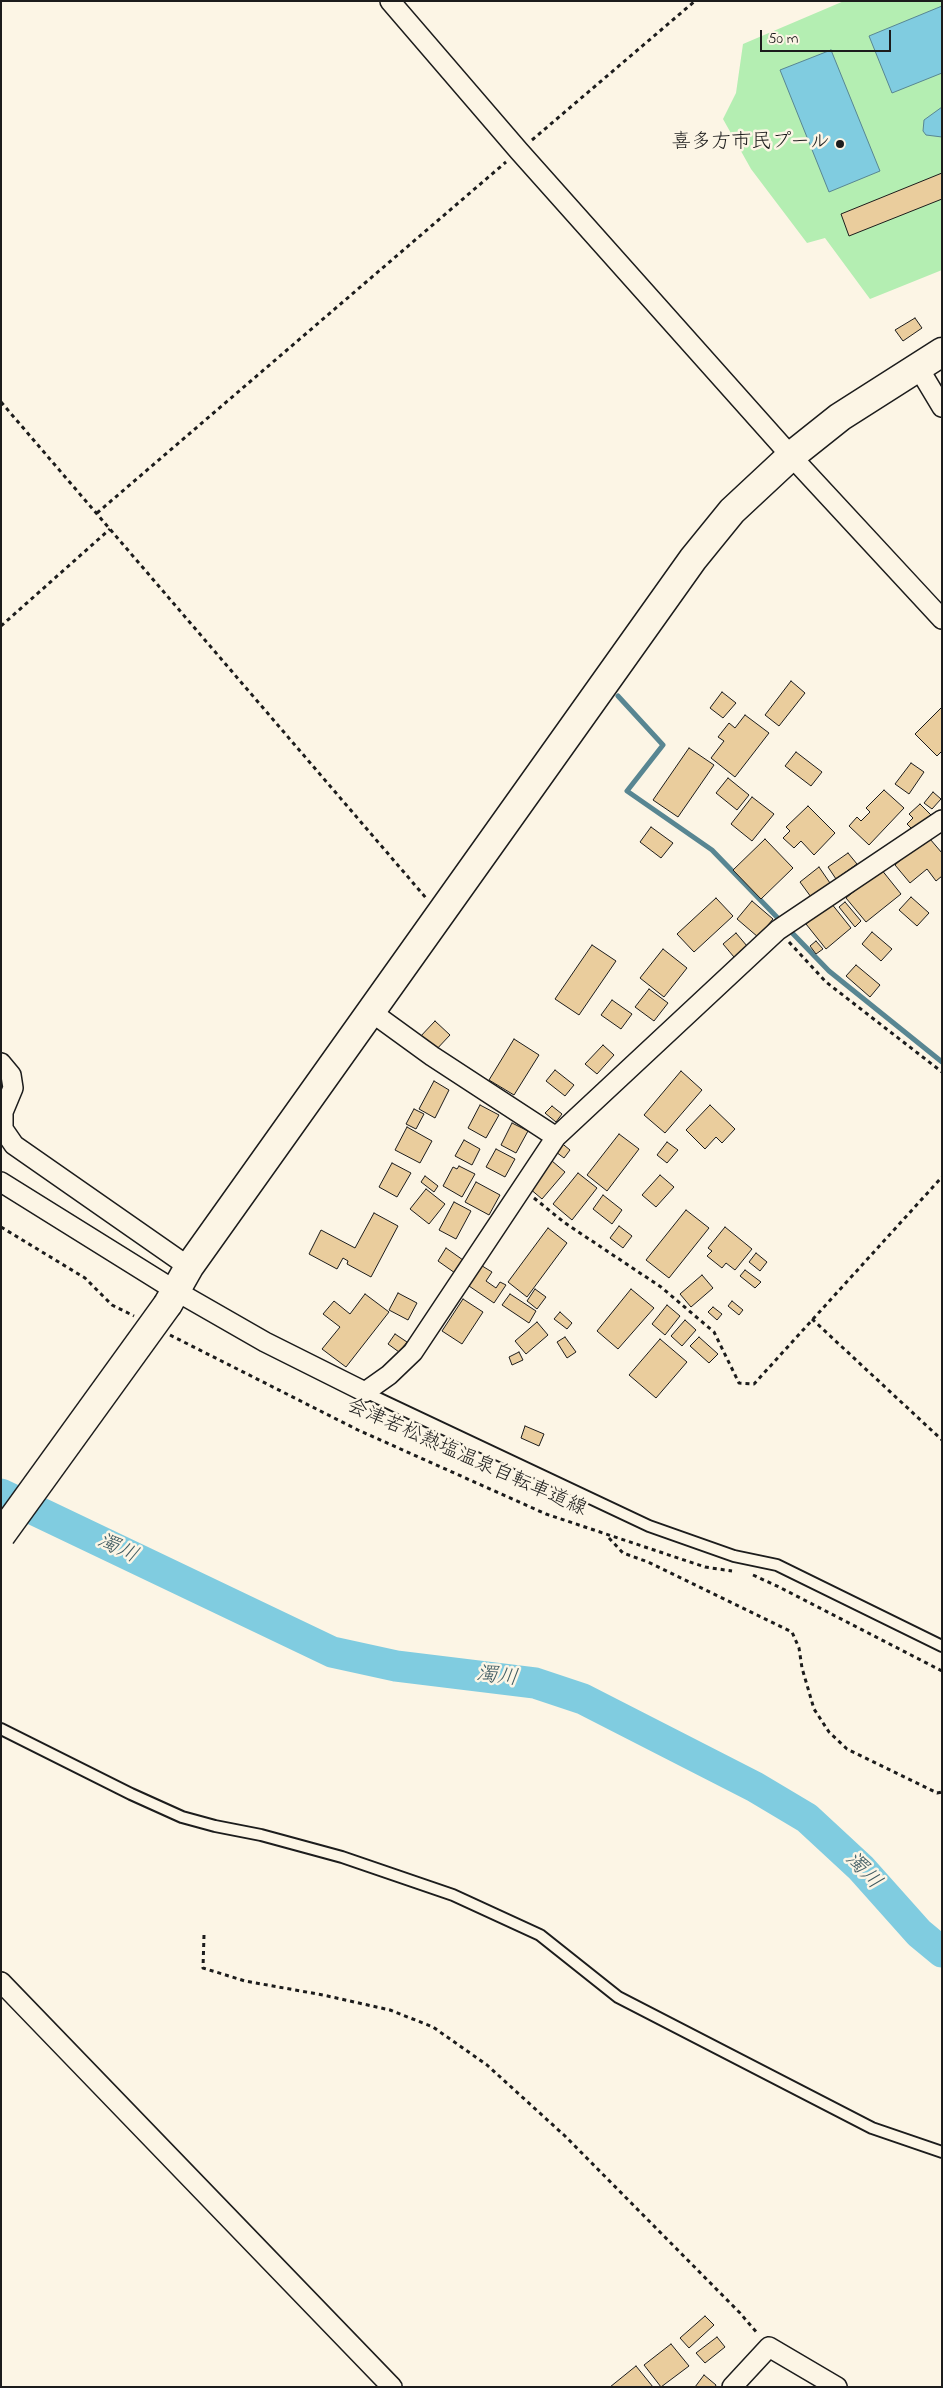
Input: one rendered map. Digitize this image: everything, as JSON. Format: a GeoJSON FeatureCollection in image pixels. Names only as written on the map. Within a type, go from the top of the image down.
{"type":"FeatureCollection","features":[{"type":"Feature","properties":{"kind":"street"},"geometry":{"type":"LineString","coordinates":[[390,1],[519,151],[791,456],[942,619]]}},
{"type":"Feature","properties":{"kind":"street"},"geometry":{"type":"LineString","coordinates":[[1,1535],[172,1297],[189,1267],[693,558],[732,511],[791,456],[840,417],[942,352]]}},
{"type":"Feature","properties":{"kind":"street"},"geometry":{"type":"LineString","coordinates":[[918,367],[942,407]]}},
{"type":"Feature","properties":{"kind":"street"},"geometry":{"type":"LineString","coordinates":[[1,1182],[172,1297],[365,1392],[389,1374],[413,1352],[556,1137],[778,930],[942,820]]}},
{"type":"Feature","properties":{"kind":"street"},"geometry":{"type":"LineString","coordinates":[[370,1011],[432,1056],[556,1137]]}},
{"type":"Feature","properties":{"kind":"street"},"geometry":{"type":"LineString","coordinates":[[1,1063],[10,1075],[13,1088],[3,1112],[4,1129],[14,1145],[189,1267]]}},
{"type":"Feature","properties":{"kind":"street"},"geometry":{"type":"LineString","coordinates":[[1,1982],[392,2387]]}},
{"type":"Feature","properties":{"kind":"street"},"geometry":{"type":"LineString","coordinates":[[732,2387],[769,2348],[837,2387]]}},
{"type":"Feature","properties":{"kind":"lane"},"geometry":{"type":"LineString","coordinates":[[365,1392],[566,1485],[649,1526],[734,1556],[777,1565],[942,1646]]}},
{"type":"Feature","properties":{"kind":"lane"},"geometry":{"type":"LineString","coordinates":[[1,1729],[131,1794],[182,1817],[342,1857],[453,1894],[540,1935],[618,1997],[872,2128],[942,2152]]}},
{"type":"Feature","properties":{"kind":"path"},"geometry":{"type":"LineString","coordinates":[[97,513],[695,1]]}},
{"type":"Feature","properties":{"kind":"path"},"geometry":{"type":"LineString","coordinates":[[1,402],[440,913]]}},
{"type":"Feature","properties":{"kind":"path"},"geometry":{"type":"LineString","coordinates":[[1,626],[110,529]]}},
{"type":"Feature","properties":{"kind":"path"},"geometry":{"type":"LineString","coordinates":[[778,930],[826,982],[942,1072]]}},
{"type":"Feature","properties":{"kind":"path"},"geometry":{"type":"LineString","coordinates":[[522,1189],[565,1223],[662,1287],[714,1332],[739,1383],[754,1384],[942,1177]]}},
{"type":"Feature","properties":{"kind":"path"},"geometry":{"type":"LineString","coordinates":[[1,1227],[85,1278],[112,1305],[138,1318]]}},
{"type":"Feature","properties":{"kind":"path"},"geometry":{"type":"LineString","coordinates":[[812,1318],[942,1440]]}},
{"type":"Feature","properties":{"kind":"path","name":"会津若松熱塩温泉自転車道線"},"geometry":{"type":"LineString","coordinates":[[164,1331],[358,1430],[546,1514],[705,1567],[742,1572]]}},
{"type":"Feature","properties":{"kind":"path"},"geometry":{"type":"LineString","coordinates":[[608,1536],[623,1553],[648,1562],[792,1632],[799,1648],[802,1668],[814,1709],[829,1732],[847,1749],[929,1789],[942,1792]]}},
{"type":"Feature","properties":{"kind":"path"},"geometry":{"type":"LineString","coordinates":[[748,1573],[779,1586],[942,1671]]}},
{"type":"Feature","properties":{"kind":"path"},"geometry":{"type":"LineString","coordinates":[[204,1935],[203,1968],[246,1981],[390,2010],[433,2027],[487,2064],[572,2143],[740,2313],[769,2348]]}},
{"type":"Feature","properties":{"kind":"green space","name":"喜多方市民プール"},"geometry":{"type":"Polygon","coordinates":[[[844,1],[942,1],[942,270],[870,299],[825,238],[807,243],[751,169],[723,119],[736,93],[743,44],[844,1]]]}},
{"type":"Feature","properties":{"kind":"water"},"geometry":{"type":"Polygon","coordinates":[[[942,6],[942,73],[892,93],[869,36],[942,6]]]}},
{"type":"Feature","properties":{"kind":"water"},"geometry":{"type":"Polygon","coordinates":[[[831,50],[880,171],[829,192],[780,70],[831,50]]]}},
{"type":"Feature","properties":{"kind":"water"},"geometry":{"type":"Polygon","coordinates":[[[942,107],[942,137],[926,135],[923,131],[924,120],[942,107]]]}},
{"type":"Feature","properties":{"kind":"building"},"geometry":{"type":"Polygon","coordinates":[[[942,173],[942,199],[849,236],[841,214],[942,173]]]}},
{"type":"Feature","properties":{"kind":"building"},"geometry":{"type":"Polygon","coordinates":[[[915,318],[922,328],[903,341],[895,330],[915,318]]]}},
{"type":"Feature","properties":{"kind":"building"},"geometry":{"type":"Polygon","coordinates":[[[791,681],[805,693],[779,726],[765,715],[791,681]]]}},
{"type":"Feature","properties":{"kind":"building"},"geometry":{"type":"Polygon","coordinates":[[[722,692],[736,703],[723,718],[710,708],[722,692]]]}},
{"type":"Feature","properties":{"kind":"building"},"geometry":{"type":"Polygon","coordinates":[[[942,707],[942,751],[937,756],[915,734],[942,707]]]}},
{"type":"Feature","properties":{"kind":"building"},"geometry":{"type":"Polygon","coordinates":[[[745,715],[769,733],[735,777],[711,758],[724,741],[718,737],[729,723],[735,728],[745,715]]]}},
{"type":"Feature","properties":{"kind":"building"},"geometry":{"type":"Polygon","coordinates":[[[689,748],[714,765],[678,817],[653,800],[689,748]]]}},
{"type":"Feature","properties":{"kind":"building"},"geometry":{"type":"Polygon","coordinates":[[[796,752],[822,772],[811,786],[785,766],[796,752]]]}},
{"type":"Feature","properties":{"kind":"building"},"geometry":{"type":"Polygon","coordinates":[[[911,763],[924,772],[909,794],[895,784],[911,763]]]}},
{"type":"Feature","properties":{"kind":"building"},"geometry":{"type":"Polygon","coordinates":[[[728,778],[749,795],[737,810],[716,793],[728,778]]]}},
{"type":"Feature","properties":{"kind":"building"},"geometry":{"type":"Polygon","coordinates":[[[884,790],[904,808],[869,845],[849,826],[857,817],[861,821],[870,812],[866,808],[884,790]]]}},
{"type":"Feature","properties":{"kind":"building"},"geometry":{"type":"Polygon","coordinates":[[[933,792],[941,799],[932,809],[924,803],[933,792]]]}},
{"type":"Feature","properties":{"kind":"building"},"geometry":{"type":"Polygon","coordinates":[[[752,797],[774,814],[752,841],[731,824],[752,797]]]}},
{"type":"Feature","properties":{"kind":"building"},"geometry":{"type":"Polygon","coordinates":[[[920,804],[931,815],[914,831],[907,824],[913,818],[909,814],[920,804]]]}},
{"type":"Feature","properties":{"kind":"building"},"geometry":{"type":"Polygon","coordinates":[[[808,806],[835,833],[814,855],[801,841],[794,848],[783,838],[790,831],[786,827],[808,806]]]}},
{"type":"Feature","properties":{"kind":"building"},"geometry":{"type":"Polygon","coordinates":[[[651,827],[673,843],[661,858],[640,842],[651,827]]]}},
{"type":"Feature","properties":{"kind":"building"},"geometry":{"type":"Polygon","coordinates":[[[765,839],[793,868],[761,899],[733,870],[765,839]]]}},
{"type":"Feature","properties":{"kind":"building"},"geometry":{"type":"Polygon","coordinates":[[[930,839],[942,853],[942,876],[936,881],[927,869],[910,883],[895,865],[921,842],[923,845],[930,839]]]}},
{"type":"Feature","properties":{"kind":"building"},"geometry":{"type":"Polygon","coordinates":[[[848,853],[857,864],[836,879],[828,867],[848,853]]]}},
{"type":"Feature","properties":{"kind":"building"},"geometry":{"type":"Polygon","coordinates":[[[819,867],[830,883],[811,897],[800,882],[819,867]]]}},
{"type":"Feature","properties":{"kind":"building"},"geometry":{"type":"Polygon","coordinates":[[[881,869],[901,894],[866,922],[846,898],[881,869]]]}},
{"type":"Feature","properties":{"kind":"building"},"geometry":{"type":"Polygon","coordinates":[[[911,897],[929,913],[917,926],[899,910],[911,897]]]}},
{"type":"Feature","properties":{"kind":"building"},"geometry":{"type":"Polygon","coordinates":[[[716,898],[733,916],[694,952],[677,934],[716,898]]]}},
{"type":"Feature","properties":{"kind":"building"},"geometry":{"type":"Polygon","coordinates":[[[752,901],[773,919],[758,937],[737,919],[752,901]]]}},
{"type":"Feature","properties":{"kind":"building"},"geometry":{"type":"Polygon","coordinates":[[[845,902],[861,921],[855,927],[839,907],[845,902]]]}},
{"type":"Feature","properties":{"kind":"building"},"geometry":{"type":"Polygon","coordinates":[[[831,903],[851,928],[826,949],[806,924],[831,903]]]}},
{"type":"Feature","properties":{"kind":"building"},"geometry":{"type":"Polygon","coordinates":[[[872,932],[892,949],[881,961],[862,944],[872,932]]]}},
{"type":"Feature","properties":{"kind":"building"},"geometry":{"type":"Polygon","coordinates":[[[736,933],[747,946],[734,957],[723,944],[736,933]]]}},
{"type":"Feature","properties":{"kind":"building"},"geometry":{"type":"Polygon","coordinates":[[[816,941],[823,949],[816,954],[810,946],[816,941]]]}},
{"type":"Feature","properties":{"kind":"building"},"geometry":{"type":"Polygon","coordinates":[[[592,945],[616,961],[579,1015],[555,999],[592,945]]]}},
{"type":"Feature","properties":{"kind":"building"},"geometry":{"type":"Polygon","coordinates":[[[663,949],[687,968],[664,997],[640,978],[663,949]]]}},
{"type":"Feature","properties":{"kind":"building"},"geometry":{"type":"Polygon","coordinates":[[[856,965],[880,985],[870,997],[846,976],[856,965]]]}},
{"type":"Feature","properties":{"kind":"building"},"geometry":{"type":"Polygon","coordinates":[[[649,989],[668,1003],[654,1021],[635,1007],[649,989]]]}},
{"type":"Feature","properties":{"kind":"building"},"geometry":{"type":"Polygon","coordinates":[[[612,1000],[632,1014],[621,1029],[601,1015],[612,1000]]]}},
{"type":"Feature","properties":{"kind":"building"},"geometry":{"type":"Polygon","coordinates":[[[435,1021],[450,1035],[434,1052],[419,1038],[435,1021]]]}},
{"type":"Feature","properties":{"kind":"building"},"geometry":{"type":"Polygon","coordinates":[[[514,1039],[539,1055],[514,1095],[489,1080],[514,1039]]]}},
{"type":"Feature","properties":{"kind":"building"},"geometry":{"type":"Polygon","coordinates":[[[603,1045],[614,1055],[597,1074],[585,1064],[603,1045]]]}},
{"type":"Feature","properties":{"kind":"building"},"geometry":{"type":"Polygon","coordinates":[[[555,1070],[574,1085],[565,1096],[546,1081],[555,1070]]]}},
{"type":"Feature","properties":{"kind":"building"},"geometry":{"type":"Polygon","coordinates":[[[681,1071],[702,1090],[665,1133],[644,1115],[681,1071]]]}},
{"type":"Feature","properties":{"kind":"building"},"geometry":{"type":"Polygon","coordinates":[[[434,1081],[449,1090],[435,1118],[419,1109],[434,1081]]]}},
{"type":"Feature","properties":{"kind":"building"},"geometry":{"type":"Polygon","coordinates":[[[480,1105],[499,1115],[486,1138],[468,1128],[480,1105]]]}},
{"type":"Feature","properties":{"kind":"building"},"geometry":{"type":"Polygon","coordinates":[[[710,1105],[735,1129],[722,1143],[716,1137],[705,1149],[686,1130],[710,1105]]]}},
{"type":"Feature","properties":{"kind":"building"},"geometry":{"type":"Polygon","coordinates":[[[552,1106],[562,1114],[556,1122],[545,1113],[552,1106]]]}},
{"type":"Feature","properties":{"kind":"building"},"geometry":{"type":"Polygon","coordinates":[[[414,1109],[424,1114],[416,1129],[406,1124],[414,1109]]]}},
{"type":"Feature","properties":{"kind":"building"},"geometry":{"type":"Polygon","coordinates":[[[512,1123],[528,1131],[516,1153],[501,1145],[512,1123]]]}},
{"type":"Feature","properties":{"kind":"building"},"geometry":{"type":"Polygon","coordinates":[[[407,1127],[432,1141],[420,1163],[395,1150],[407,1127]]]}},
{"type":"Feature","properties":{"kind":"building"},"geometry":{"type":"Polygon","coordinates":[[[619,1134],[639,1149],[607,1191],[587,1175],[619,1134]]]}},
{"type":"Feature","properties":{"kind":"building"},"geometry":{"type":"Polygon","coordinates":[[[464,1140],[480,1149],[472,1165],[455,1156],[464,1140]]]}},
{"type":"Feature","properties":{"kind":"building"},"geometry":{"type":"Polygon","coordinates":[[[559,1141],[570,1150],[564,1158],[552,1149],[559,1141]]]}},
{"type":"Feature","properties":{"kind":"building"},"geometry":{"type":"Polygon","coordinates":[[[667,1142],[678,1150],[667,1163],[657,1155],[667,1142]]]}},
{"type":"Feature","properties":{"kind":"building"},"geometry":{"type":"Polygon","coordinates":[[[496,1149],[515,1159],[505,1177],[486,1167],[496,1149]]]}},
{"type":"Feature","properties":{"kind":"building"},"geometry":{"type":"Polygon","coordinates":[[[552,1161],[565,1172],[542,1199],[529,1188],[552,1161]]]}},
{"type":"Feature","properties":{"kind":"building"},"geometry":{"type":"Polygon","coordinates":[[[392,1163],[411,1173],[397,1197],[379,1187],[392,1163]]]}},
{"type":"Feature","properties":{"kind":"building"},"geometry":{"type":"Polygon","coordinates":[[[459,1166],[475,1174],[462,1197],[443,1186],[453,1167],[457,1169],[459,1166]]]}},
{"type":"Feature","properties":{"kind":"building"},"geometry":{"type":"Polygon","coordinates":[[[578,1173],[597,1188],[572,1220],[553,1204],[578,1173]]]}},
{"type":"Feature","properties":{"kind":"building"},"geometry":{"type":"Polygon","coordinates":[[[660,1175],[674,1187],[656,1207],[642,1195],[660,1175]]]}},
{"type":"Feature","properties":{"kind":"building"},"geometry":{"type":"Polygon","coordinates":[[[425,1176],[438,1186],[434,1192],[421,1182],[425,1176]]]}},
{"type":"Feature","properties":{"kind":"building"},"geometry":{"type":"Polygon","coordinates":[[[476,1182],[500,1195],[489,1215],[465,1202],[476,1182]]]}},
{"type":"Feature","properties":{"kind":"building"},"geometry":{"type":"Polygon","coordinates":[[[426,1189],[445,1204],[429,1224],[410,1209],[426,1189]]]}},
{"type":"Feature","properties":{"kind":"building"},"geometry":{"type":"Polygon","coordinates":[[[603,1195],[622,1210],[612,1224],[593,1209],[603,1195]]]}},
{"type":"Feature","properties":{"kind":"building"},"geometry":{"type":"Polygon","coordinates":[[[454,1202],[471,1211],[456,1239],[439,1230],[454,1202]]]}},
{"type":"Feature","properties":{"kind":"building"},"geometry":{"type":"Polygon","coordinates":[[[686,1210],[709,1228],[669,1278],[646,1260],[686,1210]]]}},
{"type":"Feature","properties":{"kind":"building"},"geometry":{"type":"Polygon","coordinates":[[[374,1213],[398,1226],[371,1277],[347,1264],[348,1261],[343,1258],[337,1269],[309,1254],[321,1230],[355,1248],[374,1213]]]}},
{"type":"Feature","properties":{"kind":"building"},"geometry":{"type":"Polygon","coordinates":[[[619,1226],[632,1236],[623,1248],[610,1238],[619,1226]]]}},
{"type":"Feature","properties":{"kind":"building"},"geometry":{"type":"Polygon","coordinates":[[[725,1227],[752,1249],[735,1270],[726,1263],[722,1268],[707,1256],[712,1251],[708,1248],[725,1227]]]}},
{"type":"Feature","properties":{"kind":"building"},"geometry":{"type":"Polygon","coordinates":[[[548,1228],[567,1243],[527,1297],[508,1282],[548,1228]]]}},
{"type":"Feature","properties":{"kind":"building"},"geometry":{"type":"Polygon","coordinates":[[[446,1248],[463,1260],[455,1273],[438,1261],[446,1248]]]}},
{"type":"Feature","properties":{"kind":"building"},"geometry":{"type":"Polygon","coordinates":[[[756,1253],[767,1262],[760,1271],[749,1262],[756,1253]]]}},
{"type":"Feature","properties":{"kind":"building"},"geometry":{"type":"Polygon","coordinates":[[[479,1264],[492,1272],[486,1281],[496,1288],[500,1282],[506,1285],[494,1303],[466,1284],[479,1264]]]}},
{"type":"Feature","properties":{"kind":"building"},"geometry":{"type":"Polygon","coordinates":[[[745,1270],[761,1282],[755,1288],[740,1276],[745,1270]]]}},
{"type":"Feature","properties":{"kind":"building"},"geometry":{"type":"Polygon","coordinates":[[[702,1275],[713,1288],[691,1307],[680,1294],[702,1275]]]}},
{"type":"Feature","properties":{"kind":"building"},"geometry":{"type":"Polygon","coordinates":[[[535,1289],[546,1297],[537,1309],[527,1301],[535,1289]]]}},
{"type":"Feature","properties":{"kind":"building"},"geometry":{"type":"Polygon","coordinates":[[[631,1289],[654,1308],[618,1349],[597,1331],[631,1289]]]}},
{"type":"Feature","properties":{"kind":"building"},"geometry":{"type":"Polygon","coordinates":[[[398,1293],[417,1303],[408,1320],[389,1310],[398,1293]]]}},
{"type":"Feature","properties":{"kind":"building"},"geometry":{"type":"Polygon","coordinates":[[[365,1294],[389,1312],[346,1367],[322,1349],[340,1327],[323,1314],[334,1301],[350,1314],[365,1294]]]}},
{"type":"Feature","properties":{"kind":"building"},"geometry":{"type":"Polygon","coordinates":[[[510,1294],[536,1311],[529,1323],[502,1305],[510,1294]]]}},
{"type":"Feature","properties":{"kind":"building"},"geometry":{"type":"Polygon","coordinates":[[[463,1299],[483,1312],[462,1344],[442,1331],[463,1299]]]}},
{"type":"Feature","properties":{"kind":"building"},"geometry":{"type":"Polygon","coordinates":[[[732,1301],[743,1310],[739,1315],[728,1306],[732,1301]]]}},
{"type":"Feature","properties":{"kind":"building"},"geometry":{"type":"Polygon","coordinates":[[[667,1305],[680,1316],[665,1335],[652,1324],[667,1305]]]}},
{"type":"Feature","properties":{"kind":"building"},"geometry":{"type":"Polygon","coordinates":[[[713,1307],[722,1314],[717,1320],[708,1312],[713,1307]]]}},
{"type":"Feature","properties":{"kind":"building"},"geometry":{"type":"Polygon","coordinates":[[[560,1312],[572,1323],[567,1329],[554,1319],[560,1312]]]}},
{"type":"Feature","properties":{"kind":"building"},"geometry":{"type":"Polygon","coordinates":[[[685,1320],[696,1330],[682,1346],[671,1336],[685,1320]]]}},
{"type":"Feature","properties":{"kind":"building"},"geometry":{"type":"Polygon","coordinates":[[[537,1322],[548,1335],[526,1354],[515,1341],[537,1322]]]}},
{"type":"Feature","properties":{"kind":"building"},"geometry":{"type":"Polygon","coordinates":[[[395,1334],[407,1342],[399,1352],[388,1344],[395,1334]]]}},
{"type":"Feature","properties":{"kind":"building"},"geometry":{"type":"Polygon","coordinates":[[[565,1337],[576,1352],[567,1358],[557,1342],[565,1337]]]}},
{"type":"Feature","properties":{"kind":"building"},"geometry":{"type":"Polygon","coordinates":[[[699,1337],[718,1354],[709,1363],[690,1346],[699,1337]]]}},
{"type":"Feature","properties":{"kind":"building"},"geometry":{"type":"Polygon","coordinates":[[[660,1339],[687,1362],[656,1398],[629,1375],[660,1339]]]}},
{"type":"Feature","properties":{"kind":"building"},"geometry":{"type":"Polygon","coordinates":[[[519,1352],[523,1360],[512,1365],[509,1357],[519,1352]]]}},
{"type":"Feature","properties":{"kind":"building"},"geometry":{"type":"Polygon","coordinates":[[[525,1426],[544,1434],[539,1446],[521,1438],[525,1426]]]}},
{"type":"Feature","properties":{"kind":"building"},"geometry":{"type":"Polygon","coordinates":[[[705,2316],[714,2325],[689,2348],[680,2338],[705,2316]]]}},
{"type":"Feature","properties":{"kind":"building"},"geometry":{"type":"Polygon","coordinates":[[[717,2337],[725,2347],[705,2363],[696,2353],[717,2337]]]}},
{"type":"Feature","properties":{"kind":"building"},"geometry":{"type":"Polygon","coordinates":[[[671,2344],[689,2366],[661,2387],[644,2365],[671,2344]]]}},
{"type":"Feature","properties":{"kind":"building"},"geometry":{"type":"Polygon","coordinates":[[[636,2366],[653,2387],[610,2387],[636,2366]]]}},
{"type":"Feature","properties":{"kind":"building"},"geometry":{"type":"Polygon","coordinates":[[[704,2375],[716,2385],[715,2387],[695,2387],[704,2375]]]}},
{"type":"Feature","properties":{"kind":"waterway"},"geometry":{"type":"LineString","coordinates":[[618,696],[663,745],[627,791],[712,850],[829,971],[942,1062]]}},
{"type":"Feature","properties":{"kind":"waterway","name":"濁川"},"geometry":{"type":"LineString","coordinates":[[1,1494],[332,1652],[396,1666],[535,1683],[583,1699],[755,1787],[807,1818],[861,1868],[919,1933],[942,1952]]}},
{"type":"Feature","properties":{"kind":"place","name":"喜多方市民プール"},"geometry":{"type":"Point","coordinates":[840,144]}}]}
